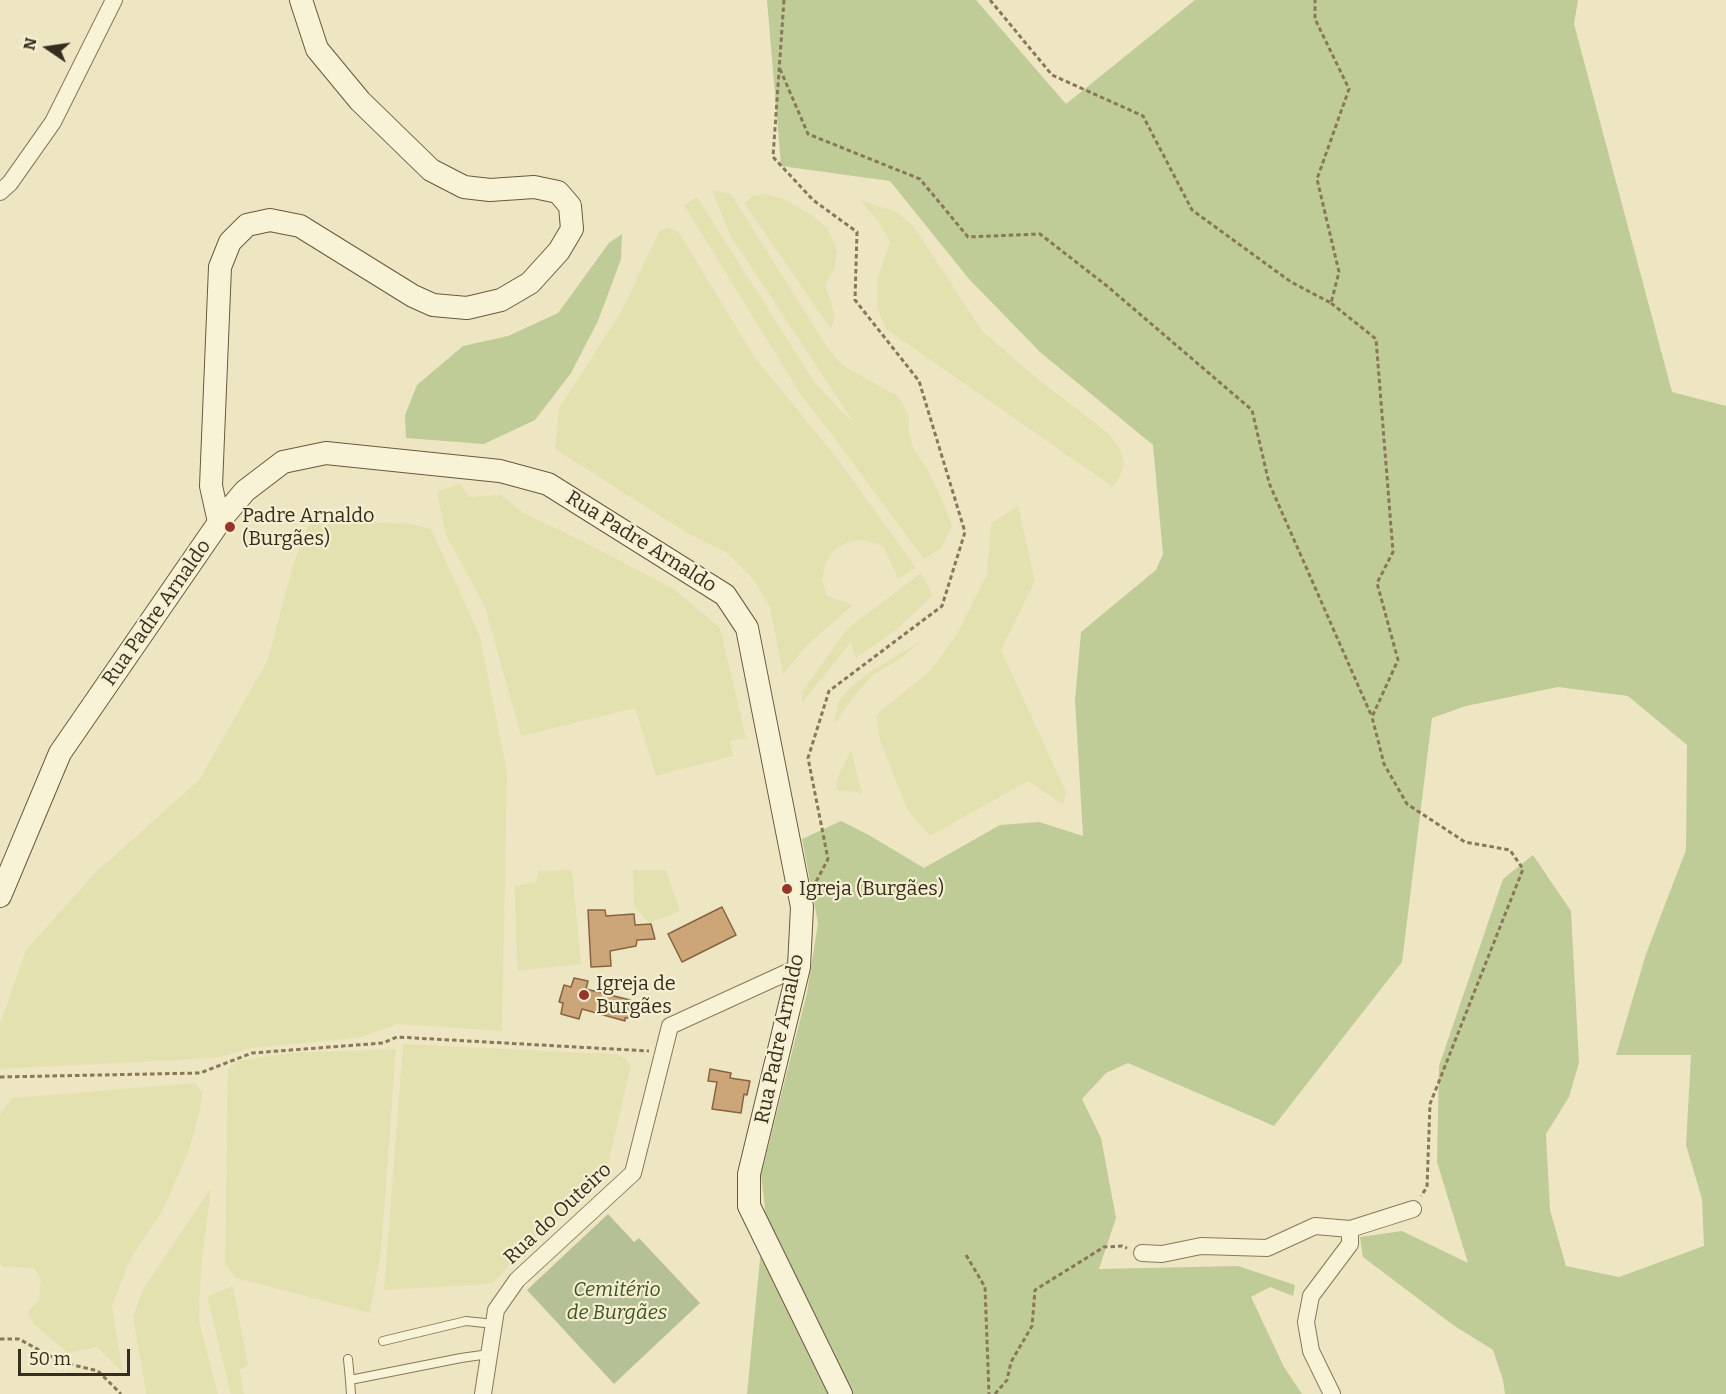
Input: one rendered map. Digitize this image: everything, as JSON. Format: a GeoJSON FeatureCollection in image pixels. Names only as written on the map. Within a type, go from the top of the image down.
{"type":"FeatureCollection","features":[{"type":"Feature","properties":{"kind":"street"},"geometry":{"type":"LineString","coordinates":[[0,192],[10,183],[53,122],[114,0]]}},
{"type":"Feature","properties":{"kind":"street"},"geometry":{"type":"LineString","coordinates":[[219,522],[211,486],[220,267],[230,242],[247,225],[270,220],[300,226],[413,296],[433,305],[466,308],[501,300],[530,283],[559,252],[572,229],[570,206],[558,192],[534,187],[490,190],[464,187],[431,170],[360,101],[317,49],[301,0]]}},
{"type":"Feature","properties":{"kind":"street","name":"Rua Padre Arnaldo"},"geometry":{"type":"LineString","coordinates":[[0,896],[60,753],[219,522],[245,491],[283,462],[326,453],[500,471],[548,484],[725,595],[747,628],[802,908],[799,967],[749,1174],[749,1206],[841,1394]]}},
{"type":"Feature","properties":{"kind":"street","name":"Rua do Outeiro"},"geometry":{"type":"LineString","coordinates":[[483,1394],[496,1310],[517,1280],[633,1173],[670,1026],[799,967]]}},
{"type":"Feature","properties":{"kind":"street"},"geometry":{"type":"LineString","coordinates":[[1142,1253],[1162,1254],[1201,1246],[1267,1248],[1315,1226],[1350,1229],[1413,1209]]}},
{"type":"Feature","properties":{"kind":"street"},"geometry":{"type":"LineString","coordinates":[[1332,1394],[1311,1351],[1306,1322],[1311,1296],[1350,1244],[1350,1229]]}},
{"type":"Feature","properties":{"kind":"lane"},"geometry":{"type":"LineString","coordinates":[[383,1341],[466,1321],[494,1324]]}},
{"type":"Feature","properties":{"kind":"lane"},"geometry":{"type":"LineString","coordinates":[[350,1380],[489,1354]]}},
{"type":"Feature","properties":{"kind":"lane"},"geometry":{"type":"LineString","coordinates":[[348,1359],[351,1394]]}},
{"type":"Feature","properties":{"kind":"path"},"geometry":{"type":"LineString","coordinates":[[784,0],[773,157],[813,200],[857,232],[855,300],[919,381],[965,532],[942,606],[829,691],[808,758],[828,859],[802,908]]}},
{"type":"Feature","properties":{"kind":"path"},"geometry":{"type":"LineString","coordinates":[[990,0],[1052,75],[1143,116],[1192,210],[1291,282],[1331,303],[1376,339],[1393,552],[1377,583],[1398,660],[1372,717]]}},
{"type":"Feature","properties":{"kind":"path"},"geometry":{"type":"LineString","coordinates":[[1315,0],[1315,20],[1349,89],[1317,179],[1339,272],[1331,303]]}},
{"type":"Feature","properties":{"kind":"path"},"geometry":{"type":"LineString","coordinates":[[780,68],[808,134],[920,179],[968,237],[1040,234],[1107,286],[1252,410],[1269,483],[1372,717],[1384,764],[1407,804],[1465,842],[1510,850],[1523,869],[1430,1104],[1427,1187],[1413,1209]]}},
{"type":"Feature","properties":{"kind":"path"},"geometry":{"type":"LineString","coordinates":[[0,1077],[200,1073],[252,1053],[383,1043],[397,1037],[663,1052]]}},
{"type":"Feature","properties":{"kind":"path"},"geometry":{"type":"LineString","coordinates":[[995,1394],[1007,1380],[1011,1362],[1032,1326],[1035,1290],[1104,1247],[1122,1246],[1142,1253]]}},
{"type":"Feature","properties":{"kind":"path"},"geometry":{"type":"LineString","coordinates":[[966,1255],[985,1287],[989,1394]]}},
{"type":"Feature","properties":{"kind":"path"},"geometry":{"type":"LineString","coordinates":[[0,1339],[20,1339],[62,1362],[98,1371],[122,1394]]}},
{"type":"Feature","properties":{"kind":"shaded area"},"geometry":{"type":"Polygon","coordinates":[[[712,190],[731,194],[829,350],[842,365],[899,397],[909,416],[908,430],[914,450],[927,469],[952,526],[941,548],[924,559],[801,395],[684,205],[697,197],[815,383],[853,421],[731,237],[712,190]]]}},
{"type":"Feature","properties":{"kind":"shaded area"},"geometry":{"type":"Polygon","coordinates":[[[767,194],[783,199],[812,215],[827,228],[837,251],[834,269],[825,285],[835,318],[831,329],[744,203],[754,195],[767,194]]]}},
{"type":"Feature","properties":{"kind":"shaded area"},"geometry":{"type":"Polygon","coordinates":[[[860,200],[897,212],[913,226],[983,332],[1039,380],[1108,433],[1120,449],[1124,462],[1121,474],[1113,487],[886,329],[877,308],[877,280],[890,242],[878,221],[860,200]]]}},
{"type":"Feature","properties":{"kind":"shaded area"},"geometry":{"type":"Polygon","coordinates":[[[669,228],[678,231],[755,358],[837,458],[916,568],[897,579],[883,546],[864,540],[848,542],[833,551],[825,565],[822,580],[827,596],[853,605],[806,646],[783,674],[770,607],[753,579],[726,552],[687,533],[555,449],[559,408],[620,314],[660,230],[669,228]]]}},
{"type":"Feature","properties":{"kind":"shaded area"},"geometry":{"type":"Polygon","coordinates":[[[460,483],[469,497],[501,495],[523,513],[674,589],[720,628],[746,738],[730,741],[733,756],[656,776],[635,708],[521,736],[485,607],[446,535],[437,492],[460,483]]]}},
{"type":"Feature","properties":{"kind":"shaded area"},"geometry":{"type":"Polygon","coordinates":[[[1018,506],[1035,581],[1001,650],[1066,792],[1063,805],[1028,781],[930,836],[907,809],[880,740],[876,715],[931,670],[957,634],[987,574],[991,523],[1018,506]]]}},
{"type":"Feature","properties":{"kind":"shaded area"},"geometry":{"type":"Polygon","coordinates":[[[310,522],[406,523],[431,529],[480,636],[507,771],[502,1031],[397,1024],[359,1038],[252,1048],[217,1058],[0,1069],[0,1024],[26,950],[95,873],[199,780],[268,660],[293,565],[310,522]]]}},
{"type":"Feature","properties":{"kind":"shaded area"},"geometry":{"type":"Polygon","coordinates":[[[921,573],[933,595],[896,630],[856,658],[851,642],[802,703],[802,692],[847,629],[921,573]]]}},
{"type":"Feature","properties":{"kind":"shaded area"},"geometry":{"type":"Polygon","coordinates":[[[921,641],[900,659],[873,675],[834,724],[838,703],[849,688],[873,670],[921,641]]]}},
{"type":"Feature","properties":{"kind":"shaded area"},"geometry":{"type":"Polygon","coordinates":[[[851,750],[862,793],[837,790],[836,782],[851,750]]]}},
{"type":"Feature","properties":{"kind":"shaded area"},"geometry":{"type":"Polygon","coordinates":[[[572,870],[581,964],[517,971],[515,886],[536,882],[538,871],[572,870]]]}},
{"type":"Feature","properties":{"kind":"shaded area"},"geometry":{"type":"Polygon","coordinates":[[[633,870],[666,870],[680,911],[649,923],[634,906],[633,870]]]}},
{"type":"Feature","properties":{"kind":"shaded area"},"geometry":{"type":"Polygon","coordinates":[[[403,1044],[615,1054],[625,1058],[631,1065],[604,1182],[535,1237],[492,1284],[384,1290],[403,1044]]]}},
{"type":"Feature","properties":{"kind":"shaded area"},"geometry":{"type":"Polygon","coordinates":[[[396,1049],[381,1252],[370,1313],[236,1278],[225,1263],[228,1069],[237,1061],[290,1053],[396,1049]]]}},
{"type":"Feature","properties":{"kind":"shaded area"},"geometry":{"type":"Polygon","coordinates":[[[195,1083],[202,1092],[200,1110],[189,1150],[162,1212],[130,1259],[112,1306],[123,1373],[97,1347],[68,1353],[33,1323],[28,1311],[39,1300],[41,1279],[34,1268],[5,1267],[0,1264],[0,1114],[12,1098],[195,1083]]]}},
{"type":"Feature","properties":{"kind":"shaded area"},"geometry":{"type":"Polygon","coordinates":[[[211,1188],[201,1268],[199,1321],[218,1394],[146,1394],[133,1317],[143,1289],[211,1188]]]}},
{"type":"Feature","properties":{"kind":"shaded area"},"geometry":{"type":"Polygon","coordinates":[[[233,1286],[248,1365],[240,1370],[244,1394],[231,1394],[207,1296],[233,1286]]]}},
{"type":"Feature","properties":{"kind":"green space"},"geometry":{"type":"Polygon","coordinates":[[[767,0],[976,0],[1066,104],[1195,0],[1578,0],[1574,24],[1672,392],[1726,406],[1726,1394],[1505,1394],[1493,1350],[1453,1325],[1363,1257],[1360,1237],[1402,1231],[1468,1263],[1437,1162],[1439,1066],[1503,879],[1533,855],[1571,911],[1579,1063],[1569,1097],[1546,1134],[1550,1210],[1566,1266],[1619,1277],[1704,1246],[1702,1199],[1686,1145],[1691,1055],[1616,1055],[1646,954],[1686,850],[1687,745],[1628,696],[1558,687],[1466,706],[1432,718],[1402,962],[1274,1126],[1128,1063],[1106,1073],[1082,1099],[1101,1138],[1116,1218],[1099,1269],[1238,1266],[1295,1285],[1293,1296],[1270,1287],[1251,1297],[1284,1367],[1302,1394],[747,1394],[765,1207],[761,1175],[807,993],[818,923],[802,839],[841,821],[924,868],[1000,825],[1039,822],[1083,836],[1075,700],[1081,632],[1156,570],[1163,554],[1153,445],[1040,352],[969,279],[890,181],[781,166],[767,0]]]}},
{"type":"Feature","properties":{"kind":"green space"},"geometry":{"type":"Polygon","coordinates":[[[622,234],[621,259],[598,321],[571,373],[535,420],[484,444],[406,438],[405,415],[417,385],[463,346],[508,336],[558,313],[609,243],[622,234]]]}},
{"type":"Feature","properties":{"kind":"green space","name":"Cemitério de Burgães"},"geometry":{"type":"Polygon","coordinates":[[[608,1214],[634,1242],[639,1238],[700,1303],[614,1384],[527,1290],[608,1214]]]}},
{"type":"Feature","properties":{"kind":"building"},"geometry":{"type":"Polygon","coordinates":[[[722,907],[736,935],[682,962],[668,934],[722,907]]]}},
{"type":"Feature","properties":{"kind":"building"},"geometry":{"type":"Polygon","coordinates":[[[588,910],[605,910],[606,916],[634,914],[635,925],[651,924],[655,939],[637,940],[636,946],[610,951],[611,966],[591,967],[588,910]]]}},
{"type":"Feature","properties":{"kind":"building","name":"Igreja de Burgães"},"geometry":{"type":"Polygon","coordinates":[[[574,978],[588,981],[586,989],[630,1000],[629,1003],[634,1004],[636,1018],[629,1016],[625,1018],[625,1021],[582,1009],[579,1019],[561,1014],[563,1003],[559,1002],[564,985],[571,987],[574,978]]]}},
{"type":"Feature","properties":{"kind":"building"},"geometry":{"type":"Polygon","coordinates":[[[710,1069],[731,1073],[730,1078],[750,1081],[747,1095],[744,1094],[741,1113],[712,1109],[717,1082],[708,1081],[710,1069]]]}},
{"type":"Feature","properties":{"kind":"place","name":"Padre Arnaldo (Burgães)"},"geometry":{"type":"Point","coordinates":[230,527]}},
{"type":"Feature","properties":{"kind":"place","name":"Igreja (Burgães)"},"geometry":{"type":"Point","coordinates":[787,889]}},
{"type":"Feature","properties":{"kind":"place","name":"Igreja de Burgães"},"geometry":{"type":"Point","coordinates":[584,995]}}]}
